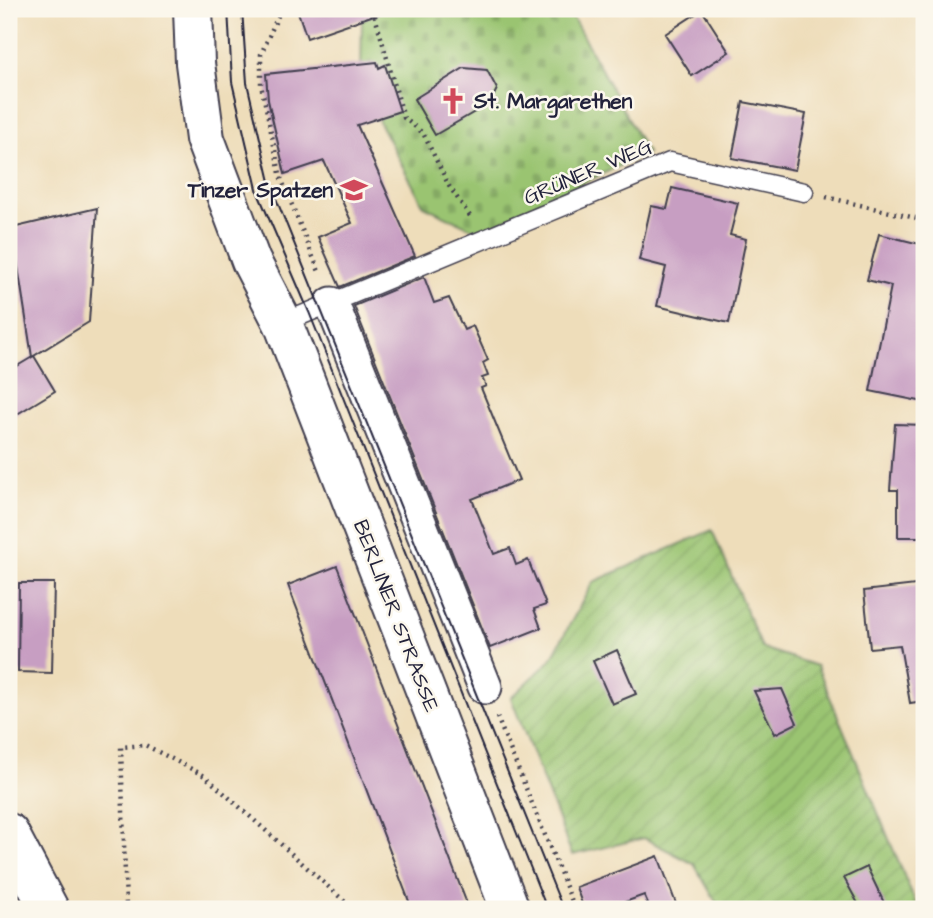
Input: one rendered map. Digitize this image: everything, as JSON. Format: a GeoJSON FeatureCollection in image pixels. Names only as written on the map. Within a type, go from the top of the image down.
{"type":"FeatureCollection","features":[{"type":"Feature","properties":{"kind":"street","name":"BERLINER STRASSE"},"geometry":{"type":"LineString","coordinates":[[193,9],[195,63],[205,139],[251,261],[283,323],[510,909]]}},
{"type":"Feature","properties":{"kind":"street"},"geometry":{"type":"LineString","coordinates":[[332,304],[485,687]]}},
{"type":"Feature","properties":{"kind":"street"},"geometry":{"type":"LineString","coordinates":[[9,833],[49,909]]}},
{"type":"Feature","properties":{"kind":"lane","name":"GRÜNER WEG"},"geometry":{"type":"LineString","coordinates":[[283,323],[670,162],[804,192]]}},
{"type":"Feature","properties":{"kind":"path"},"geometry":{"type":"LineString","coordinates":[[281,9],[261,54],[261,85],[281,178],[332,304]]}},
{"type":"Feature","properties":{"kind":"path"},"geometry":{"type":"LineString","coordinates":[[373,9],[404,118],[423,133],[449,186],[472,214],[476,243]]}},
{"type":"Feature","properties":{"kind":"path"},"geometry":{"type":"LineString","coordinates":[[804,192],[924,220]]}},
{"type":"Feature","properties":{"kind":"path"},"geometry":{"type":"LineString","coordinates":[[485,687],[575,909]]}},
{"type":"Feature","properties":{"kind":"path"},"geometry":{"type":"LineString","coordinates":[[123,909],[126,907],[121,747],[145,745],[205,776],[353,909]]}},
{"type":"Feature","properties":{"kind":"green space"},"geometry":{"type":"Polygon","coordinates":[[[374,9],[568,9],[647,153],[479,232],[424,206],[380,124],[361,71],[362,19],[374,9]]]}},
{"type":"Feature","properties":{"kind":"green space"},"geometry":{"type":"Polygon","coordinates":[[[712,530],[762,648],[817,666],[918,909],[720,909],[694,864],[644,838],[572,855],[511,698],[550,661],[593,582],[712,530]]]}},
{"type":"Feature","properties":{"kind":"building"},"geometry":{"type":"Polygon","coordinates":[[[297,9],[379,9],[380,13],[307,38],[297,9]]]}},
{"type":"Feature","properties":{"kind":"building"},"geometry":{"type":"Polygon","coordinates":[[[702,10],[729,52],[692,76],[665,34],[702,10]]]}},
{"type":"Feature","properties":{"kind":"building"},"geometry":{"type":"Polygon","coordinates":[[[377,62],[379,68],[385,65],[400,111],[357,125],[415,256],[340,287],[318,237],[352,223],[324,161],[285,174],[268,100],[266,74],[377,62]]]}},
{"type":"Feature","properties":{"kind":"building","name":"St. Margarethen"},"geometry":{"type":"Polygon","coordinates":[[[464,68],[487,70],[497,89],[490,103],[435,135],[414,99],[464,68]]]}},
{"type":"Feature","properties":{"kind":"building"},"geometry":{"type":"Polygon","coordinates":[[[743,102],[806,114],[795,170],[732,158],[743,102]]]}},
{"type":"Feature","properties":{"kind":"building"},"geometry":{"type":"Polygon","coordinates":[[[672,188],[738,203],[730,235],[746,239],[729,323],[657,306],[666,267],[639,260],[651,206],[667,209],[672,188]]]}},
{"type":"Feature","properties":{"kind":"building"},"geometry":{"type":"Polygon","coordinates":[[[97,208],[89,322],[32,357],[12,228],[97,208]]]}},
{"type":"Feature","properties":{"kind":"building"},"geometry":{"type":"Polygon","coordinates":[[[879,234],[924,245],[924,402],[870,391],[891,286],[867,280],[879,234]]]}},
{"type":"Feature","properties":{"kind":"building"},"geometry":{"type":"Polygon","coordinates":[[[424,277],[434,303],[449,298],[464,330],[473,326],[488,360],[483,363],[488,376],[482,378],[486,386],[481,388],[519,480],[472,499],[494,554],[510,548],[516,565],[528,560],[546,605],[534,609],[541,628],[490,648],[354,306],[424,277]]]}},
{"type":"Feature","properties":{"kind":"building"},"geometry":{"type":"Polygon","coordinates":[[[34,356],[55,391],[9,419],[9,371],[34,356]]]}},
{"type":"Feature","properties":{"kind":"building"},"geometry":{"type":"Polygon","coordinates":[[[895,424],[924,425],[924,537],[898,537],[898,490],[890,490],[895,424]]]}},
{"type":"Feature","properties":{"kind":"building"},"geometry":{"type":"Polygon","coordinates":[[[337,566],[469,909],[412,909],[288,585],[337,566]]]}},
{"type":"Feature","properties":{"kind":"building"},"geometry":{"type":"Polygon","coordinates":[[[19,583],[54,583],[52,673],[18,672],[19,583]]]}},
{"type":"Feature","properties":{"kind":"building"},"geometry":{"type":"Polygon","coordinates":[[[924,584],[924,701],[910,703],[900,645],[870,648],[864,591],[924,584]]]}},
{"type":"Feature","properties":{"kind":"building"},"geometry":{"type":"Polygon","coordinates":[[[617,650],[636,694],[612,704],[593,661],[617,650]]]}},
{"type":"Feature","properties":{"kind":"building"},"geometry":{"type":"Polygon","coordinates":[[[782,689],[797,723],[775,734],[754,691],[782,689]]]}},
{"type":"Feature","properties":{"kind":"building"},"geometry":{"type":"Polygon","coordinates":[[[658,856],[678,909],[650,909],[644,895],[606,909],[584,909],[576,887],[658,856]]]}},
{"type":"Feature","properties":{"kind":"building"},"geometry":{"type":"Polygon","coordinates":[[[867,867],[887,909],[861,909],[844,878],[867,867]]]}},
{"type":"Feature","properties":{"kind":"tram line"},"geometry":{"type":"LineString","coordinates":[[228,9],[232,82],[258,193],[309,312],[547,909]]}},
{"type":"Feature","properties":{"kind":"tram line"},"geometry":{"type":"LineString","coordinates":[[242,9],[247,83],[271,186],[563,909]]}},
{"type":"Feature","properties":{"kind":"place","name":"St. Margarethen"},"geometry":{"type":"Point","coordinates":[453,101]}},
{"type":"Feature","properties":{"kind":"place","name":"Tinzer Spatzen"},"geometry":{"type":"Point","coordinates":[354,190]}}]}
